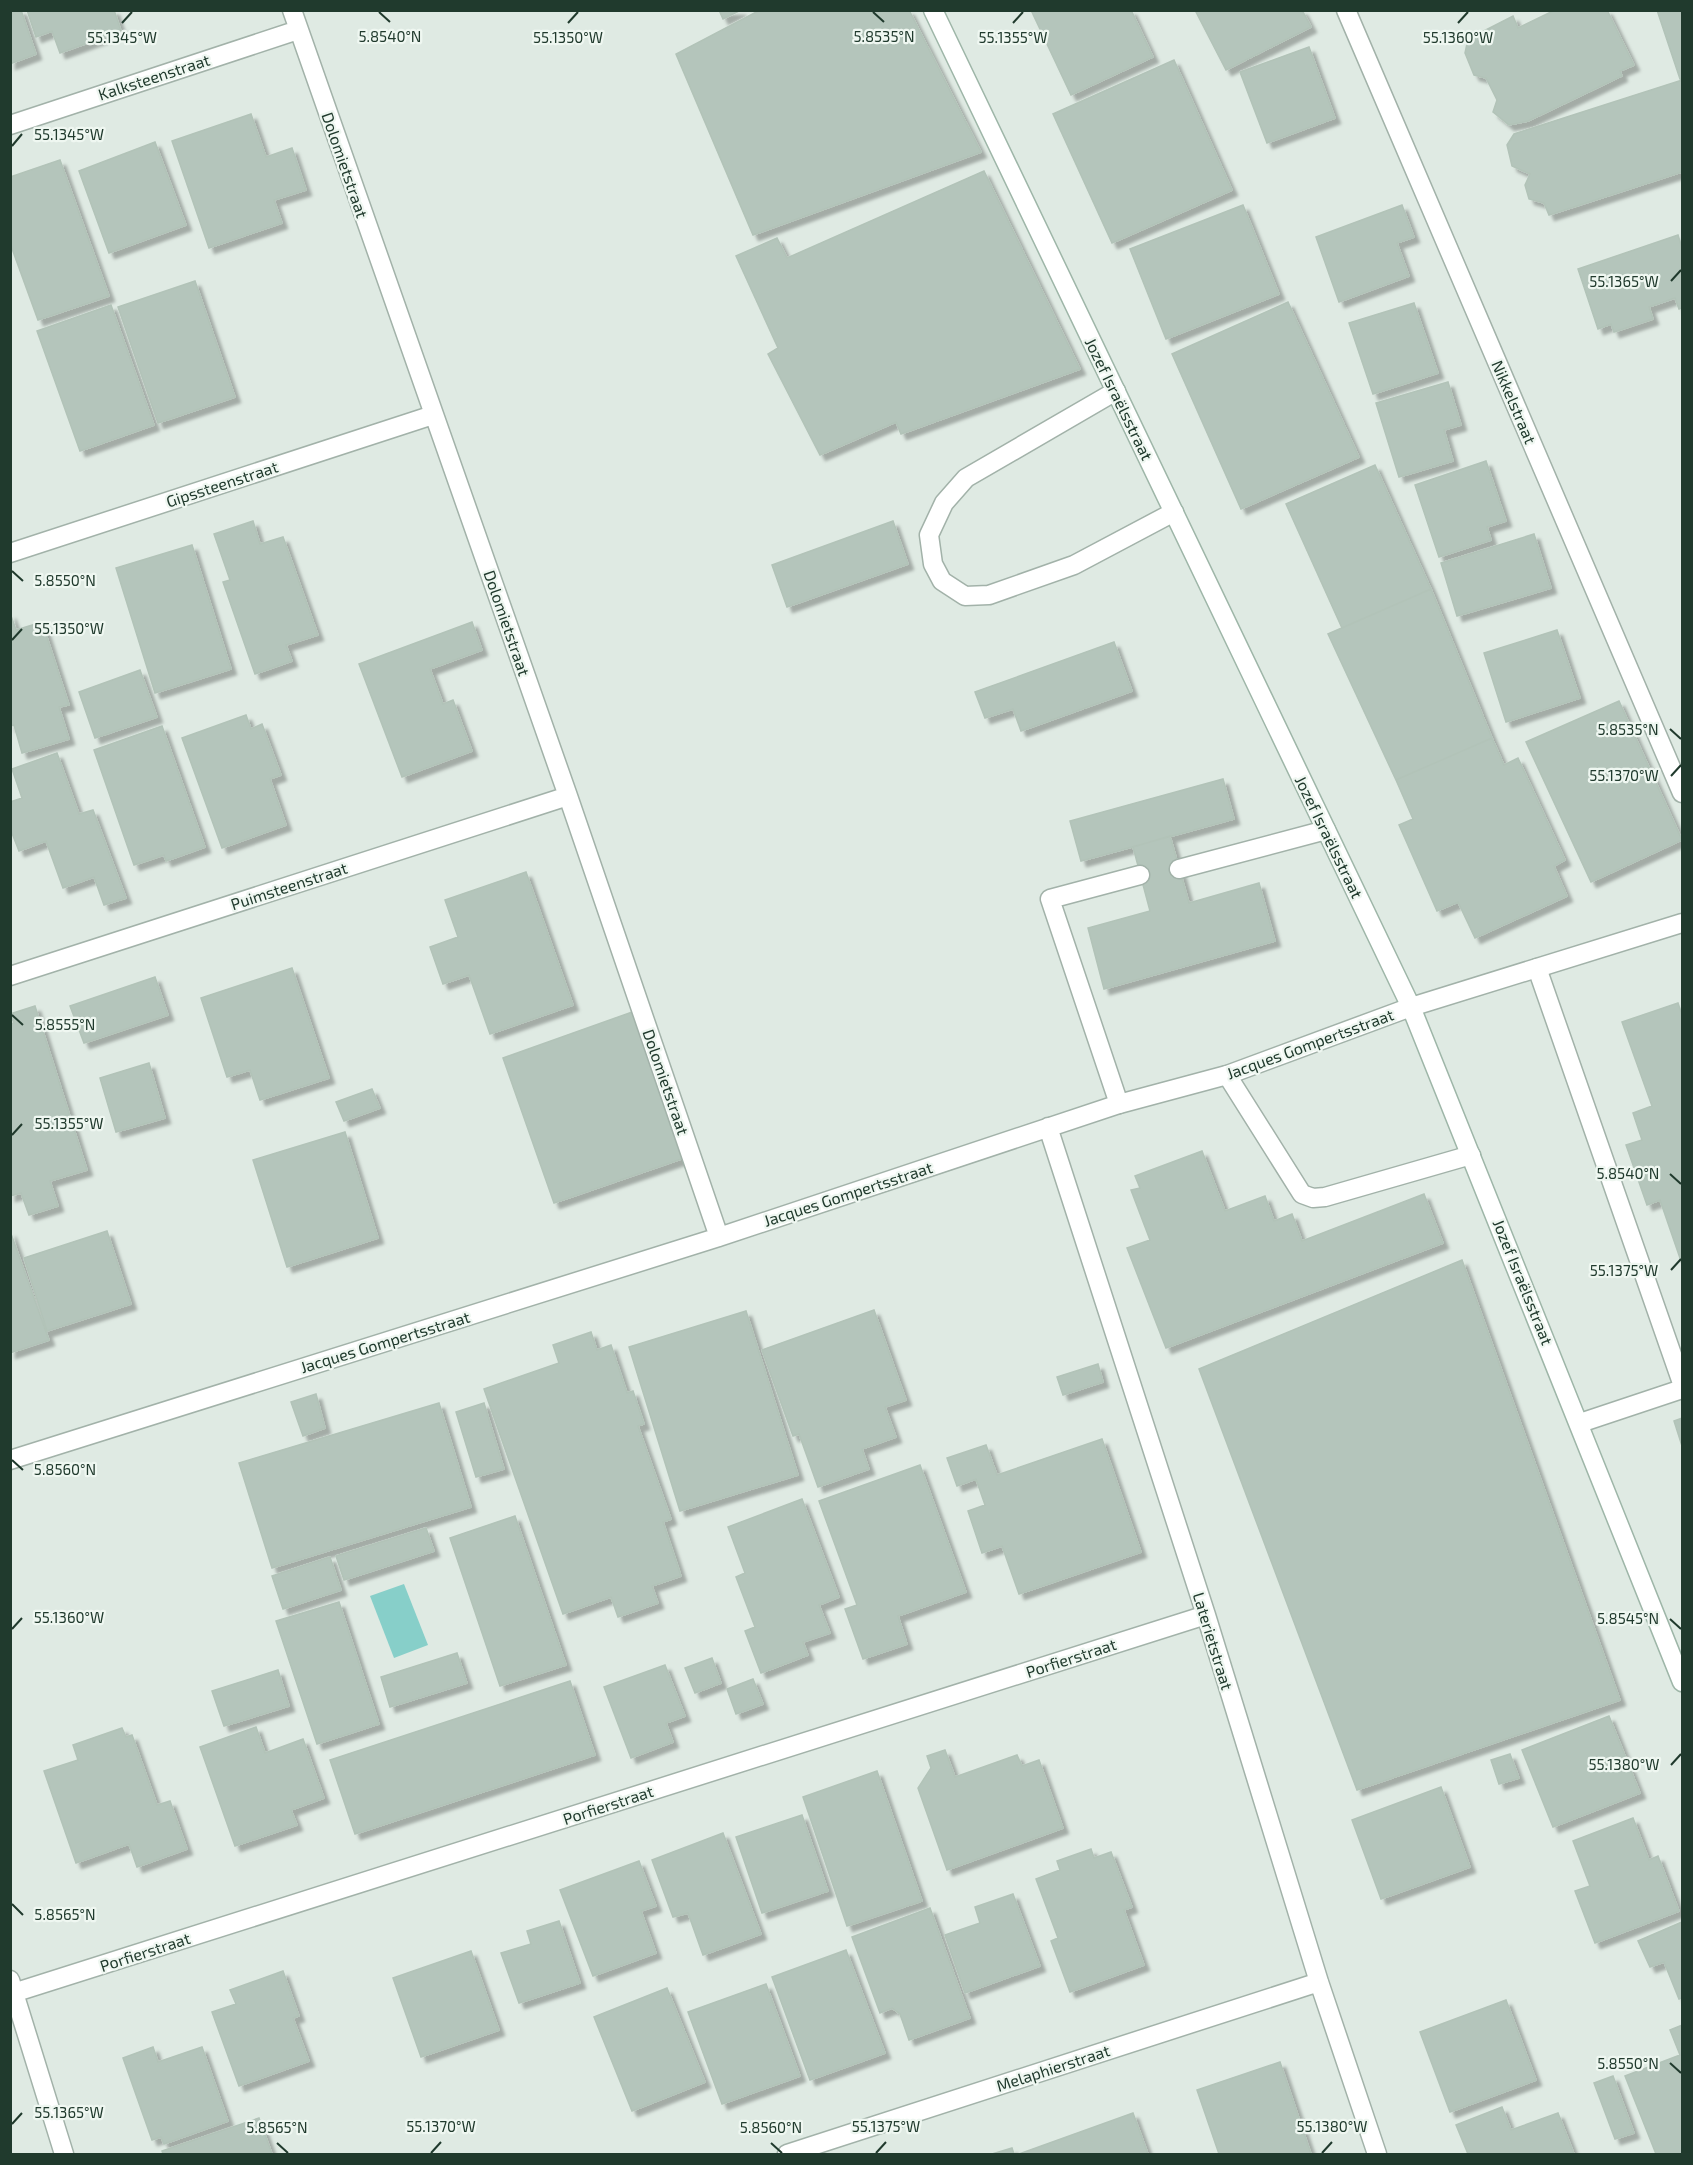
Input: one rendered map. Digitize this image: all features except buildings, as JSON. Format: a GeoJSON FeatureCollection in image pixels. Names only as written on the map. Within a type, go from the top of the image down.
{"type":"FeatureCollection","features":[{"type":"Feature","properties":{"kind":"street","name":"Dolomietstraat"},"geometry":{"type":"LineString","coordinates":[[292,10],[568,796],[719,1237]]}},
{"type":"Feature","properties":{"kind":"street","name":"Jozef Israëlsstraat"},"geometry":{"type":"LineString","coordinates":[[933,10],[1411,1007],[1683,1682]]}},
{"type":"Feature","properties":{"kind":"street","name":"Nikkelstraat"},"geometry":{"type":"LineString","coordinates":[[1347,10],[1683,794]]}},
{"type":"Feature","properties":{"kind":"street","name":"Kalksteenstraat"},"geometry":{"type":"LineString","coordinates":[[10,124],[298,30]]}},
{"type":"Feature","properties":{"kind":"street"},"geometry":{"type":"LineString","coordinates":[[1116,390],[966,478],[944,503],[929,535],[933,564],[942,581],[965,596],[989,595],[1074,565],[1174,512]]}},
{"type":"Feature","properties":{"kind":"street","name":"Gipssteenstraat"},"geometry":{"type":"LineString","coordinates":[[10,553],[433,415]]}},
{"type":"Feature","properties":{"kind":"street","name":"Puimsteenstraat"},"geometry":{"type":"LineString","coordinates":[[10,976],[568,796]]}},
{"type":"Feature","properties":{"kind":"street"},"geometry":{"type":"LineString","coordinates":[[1179,869],[1326,830]]}},
{"type":"Feature","properties":{"kind":"street"},"geometry":{"type":"LineString","coordinates":[[1119,1104],[1050,899],[1140,875]]}},
{"type":"Feature","properties":{"kind":"street","name":"Jacques Gompertsstraat"},"geometry":{"type":"LineString","coordinates":[[10,1460],[719,1237],[1119,1104],[1227,1075],[1411,1007],[1683,923]]}},
{"type":"Feature","properties":{"kind":"street"},"geometry":{"type":"LineString","coordinates":[[1537,968],[1683,1383]]}},
{"type":"Feature","properties":{"kind":"street"},"geometry":{"type":"LineString","coordinates":[[1227,1075],[1302,1194],[1313,1198],[1325,1197],[1471,1155]]}},
{"type":"Feature","properties":{"kind":"street","name":"Laterietstraat"},"geometry":{"type":"LineString","coordinates":[[1048,1127],[1206,1615],[1319,1982],[1377,2154]]}},
{"type":"Feature","properties":{"kind":"street"},"geometry":{"type":"LineString","coordinates":[[1580,1423],[1683,1389]]}},
{"type":"Feature","properties":{"kind":"street","name":"Porfierstraat"},"geometry":{"type":"LineString","coordinates":[[12,1989],[1206,1615]]}},
{"type":"Feature","properties":{"kind":"street","name":"Melaphierstraat"},"geometry":{"type":"LineString","coordinates":[[787,2154],[1319,1982]]}},
{"type":"Feature","properties":{"kind":"street"},"geometry":{"type":"LineString","coordinates":[[12,1989],[64,2154]]}},
{"type":"Feature","properties":{"kind":"water"},"geometry":{"type":"Polygon","coordinates":[[[404,1584],[428,1645],[394,1658],[370,1596],[404,1584]]]}}]}
